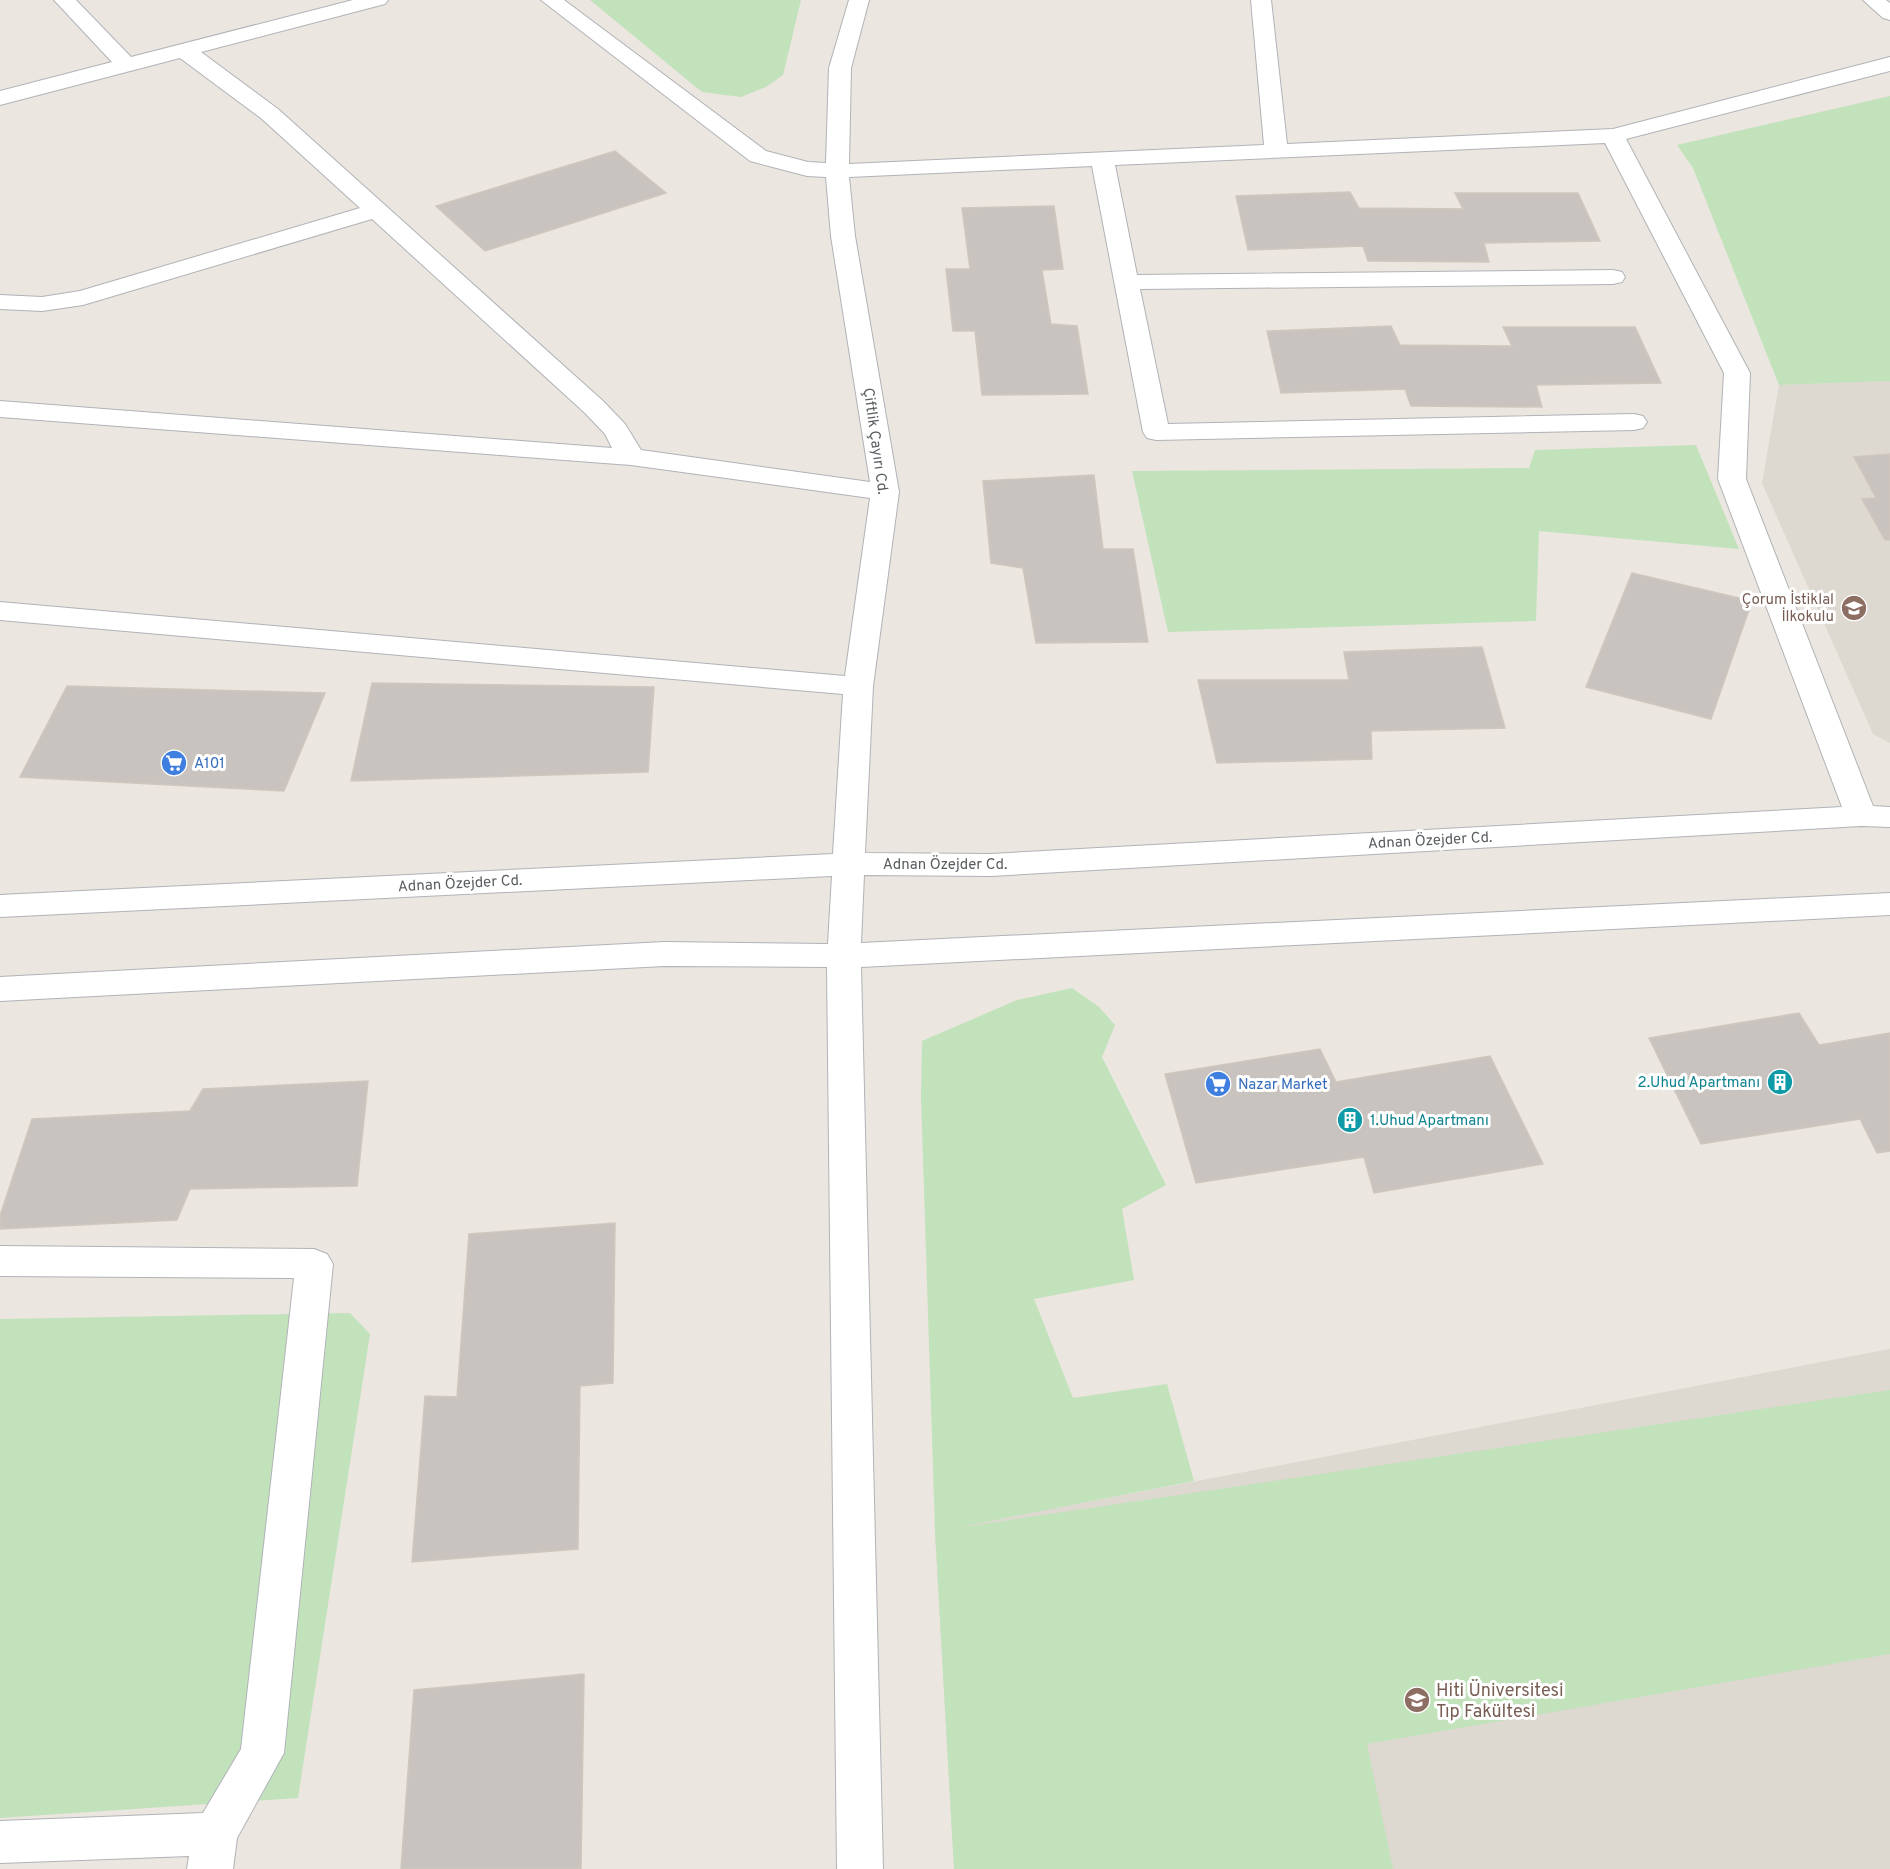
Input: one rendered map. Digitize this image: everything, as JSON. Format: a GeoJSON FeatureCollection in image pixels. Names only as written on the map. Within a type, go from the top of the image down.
{"type":"FeatureCollection","features":[{"type":"Feature","properties":{"kind":"street"},"geometry":{"type":"LineString","coordinates":[[64,0],[127,66]]}},
{"type":"Feature","properties":{"kind":"street"},"geometry":{"type":"LineString","coordinates":[[0,98],[378,0]]}},
{"type":"Feature","properties":{"kind":"street"},"geometry":{"type":"LineString","coordinates":[[551,0],[758,156],[807,169],[837,171],[1613,136],[1890,63]]}},
{"type":"Feature","properties":{"kind":"street","name":"Çiftlik Çayırı Cd."},"geometry":{"type":"LineString","coordinates":[[859,0],[840,68],[837,171],[843,236],[885,492],[858,686],[844,956],[860,1869]]}},
{"type":"Feature","properties":{"kind":"street"},"geometry":{"type":"LineString","coordinates":[[1261,0],[1276,151]]}},
{"type":"Feature","properties":{"kind":"street"},"geometry":{"type":"LineString","coordinates":[[1873,0],[1890,14]]}},
{"type":"Feature","properties":{"kind":"street"},"geometry":{"type":"LineString","coordinates":[[185,51],[270,114],[594,407],[616,430],[631,457]]}},
{"type":"Feature","properties":{"kind":"street"},"geometry":{"type":"LineString","coordinates":[[1613,136],[1737,373],[1732,479],[1876,816]]}},
{"type":"Feature","properties":{"kind":"street"},"geometry":{"type":"LineString","coordinates":[[1102,159],[1156,432],[1634,422]]}},
{"type":"Feature","properties":{"kind":"street"},"geometry":{"type":"LineString","coordinates":[[0,302],[42,304],[83,298],[375,211]]}},
{"type":"Feature","properties":{"kind":"street"},"geometry":{"type":"LineString","coordinates":[[1126,282],[1613,277]]}},
{"type":"Feature","properties":{"kind":"street"},"geometry":{"type":"LineString","coordinates":[[0,409],[631,457],[885,492]]}},
{"type":"Feature","properties":{"kind":"street"},"geometry":{"type":"LineString","coordinates":[[0,611],[858,686]]}},
{"type":"Feature","properties":{"kind":"street","name":"Adnan Özejder Cd."},"geometry":{"type":"LineString","coordinates":[[0,906],[849,864],[991,865],[1876,816]]}},
{"type":"Feature","properties":{"kind":"street"},"geometry":{"type":"LineString","coordinates":[[0,989],[664,954],[844,956],[1890,904]]}},
{"type":"Feature","properties":{"kind":"street"},"geometry":{"type":"LineString","coordinates":[[0,1261],[314,1264],[262,1753],[213,1851],[0,1842]]}},
{"type":"Feature","properties":{"kind":"shaded area","name":"Çorum İstiklal İlkokulu"},"geometry":{"type":"Polygon","coordinates":[[[1890,381],[1890,743],[1873,734],[1762,483],[1779,385],[1890,381]]]}},
{"type":"Feature","properties":{"kind":"shaded area","name":"Hiti Üniversitesi Tıp Fakültesi"},"geometry":{"type":"Polygon","coordinates":[[[1890,1349],[1890,1869],[954,1869],[935,1531],[1890,1349]]]}},
{"type":"Feature","properties":{"kind":"green space"},"geometry":{"type":"Polygon","coordinates":[[[590,0],[801,0],[783,75],[766,87],[741,97],[702,92],[590,0]]]}},
{"type":"Feature","properties":{"kind":"green space"},"geometry":{"type":"Polygon","coordinates":[[[1890,96],[1890,381],[1779,385],[1693,168],[1677,145],[1890,96]]]}},
{"type":"Feature","properties":{"kind":"green space"},"geometry":{"type":"Polygon","coordinates":[[[1696,445],[1739,549],[1539,531],[1536,621],[1168,632],[1132,471],[1529,468],[1535,450],[1696,445]]]}},
{"type":"Feature","properties":{"kind":"green space","name":"Hiti Üniversitesi Tıp Fakültesi"},"geometry":{"type":"Polygon","coordinates":[[[1072,988],[1099,1007],[1115,1025],[1102,1057],[1166,1185],[1122,1209],[1134,1280],[1034,1299],[1073,1398],[1167,1384],[1194,1481],[955,1528],[1890,1390],[1890,1654],[1367,1744],[1393,1869],[954,1869],[935,1531],[921,1097],[922,1041],[1017,1000],[1072,988]]]}},
{"type":"Feature","properties":{"kind":"green space"},"geometry":{"type":"Polygon","coordinates":[[[350,1313],[370,1334],[298,1798],[0,1818],[0,1319],[350,1313]]]}},
{"type":"Feature","properties":{"kind":"building"},"geometry":{"type":"Polygon","coordinates":[[[615,151],[666,193],[485,251],[436,206],[615,151]]]}},
{"type":"Feature","properties":{"kind":"building"},"geometry":{"type":"Polygon","coordinates":[[[1350,192],[1359,208],[1463,209],[1455,193],[1578,193],[1600,241],[1484,243],[1489,262],[1368,261],[1363,246],[1248,250],[1236,196],[1350,192]]]}},
{"type":"Feature","properties":{"kind":"building"},"geometry":{"type":"Polygon","coordinates":[[[1054,206],[1063,269],[1042,270],[1051,324],[1077,326],[1088,394],[982,395],[975,331],[953,331],[946,269],[970,269],[962,208],[1054,206]]]}},
{"type":"Feature","properties":{"kind":"building"},"geometry":{"type":"Polygon","coordinates":[[[1391,326],[1400,345],[1512,346],[1503,327],[1635,327],[1661,383],[1536,385],[1542,407],[1411,406],[1405,389],[1281,393],[1267,331],[1391,326]]]}},
{"type":"Feature","properties":{"kind":"building"},"geometry":{"type":"Polygon","coordinates":[[[1890,454],[1890,540],[1885,540],[1862,499],[1876,498],[1854,457],[1890,454]]]}},
{"type":"Feature","properties":{"kind":"building"},"geometry":{"type":"Polygon","coordinates":[[[1094,475],[1103,549],[1133,549],[1148,642],[1036,643],[1023,568],[991,563],[983,481],[1094,475]]]}},
{"type":"Feature","properties":{"kind":"building"},"geometry":{"type":"Polygon","coordinates":[[[1632,573],[1752,601],[1711,719],[1586,687],[1632,573]]]}},
{"type":"Feature","properties":{"kind":"building"},"geometry":{"type":"Polygon","coordinates":[[[1482,647],[1505,728],[1371,731],[1372,759],[1217,763],[1198,680],[1349,680],[1344,652],[1482,647]]]}},
{"type":"Feature","properties":{"kind":"building"},"geometry":{"type":"Polygon","coordinates":[[[372,683],[654,687],[648,772],[351,781],[372,683]]]}},
{"type":"Feature","properties":{"kind":"building"},"geometry":{"type":"Polygon","coordinates":[[[67,686],[325,693],[284,791],[20,777],[67,686]]]}},
{"type":"Feature","properties":{"kind":"building","name":"2.Uhud Apartmanı"},"geometry":{"type":"Polygon","coordinates":[[[1799,1013],[1819,1045],[1890,1033],[1890,1151],[1877,1153],[1860,1119],[1701,1144],[1649,1038],[1799,1013]]]}},
{"type":"Feature","properties":{"kind":"building","name":"1.Uhud Apartmanı"},"geometry":{"type":"Polygon","coordinates":[[[1320,1049],[1336,1082],[1490,1056],[1543,1164],[1374,1193],[1364,1157],[1196,1183],[1165,1074],[1320,1049]]]}},
{"type":"Feature","properties":{"kind":"building"},"geometry":{"type":"Polygon","coordinates":[[[368,1081],[357,1186],[190,1189],[177,1220],[0,1229],[0,1216],[32,1119],[190,1111],[203,1089],[368,1081]]]}},
{"type":"Feature","properties":{"kind":"building"},"geometry":{"type":"Polygon","coordinates":[[[615,1223],[613,1383],[580,1386],[578,1549],[412,1562],[425,1396],[457,1397],[469,1234],[615,1223]]]}},
{"type":"Feature","properties":{"kind":"building"},"geometry":{"type":"Polygon","coordinates":[[[584,1674],[581,1869],[401,1869],[414,1690],[584,1674]]]}},
{"type":"Feature","properties":{"kind":"place","name":"Çorum İstiklal İlkokulu"},"geometry":{"type":"Point","coordinates":[1854,608]}},
{"type":"Feature","properties":{"kind":"place","name":"A101"},"geometry":{"type":"Point","coordinates":[174,763]}},
{"type":"Feature","properties":{"kind":"place","name":"2.Uhud Apartmanı"},"geometry":{"type":"Point","coordinates":[1780,1082]}},
{"type":"Feature","properties":{"kind":"place","name":"Nazar Market"},"geometry":{"type":"Point","coordinates":[1218,1084]}},
{"type":"Feature","properties":{"kind":"place","name":"1.Uhud Apartmanı"},"geometry":{"type":"Point","coordinates":[1350,1120]}},
{"type":"Feature","properties":{"kind":"place","name":"Hiti Üniversitesi Tıp Fakültesi"},"geometry":{"type":"Point","coordinates":[1417,1700]}}]}
